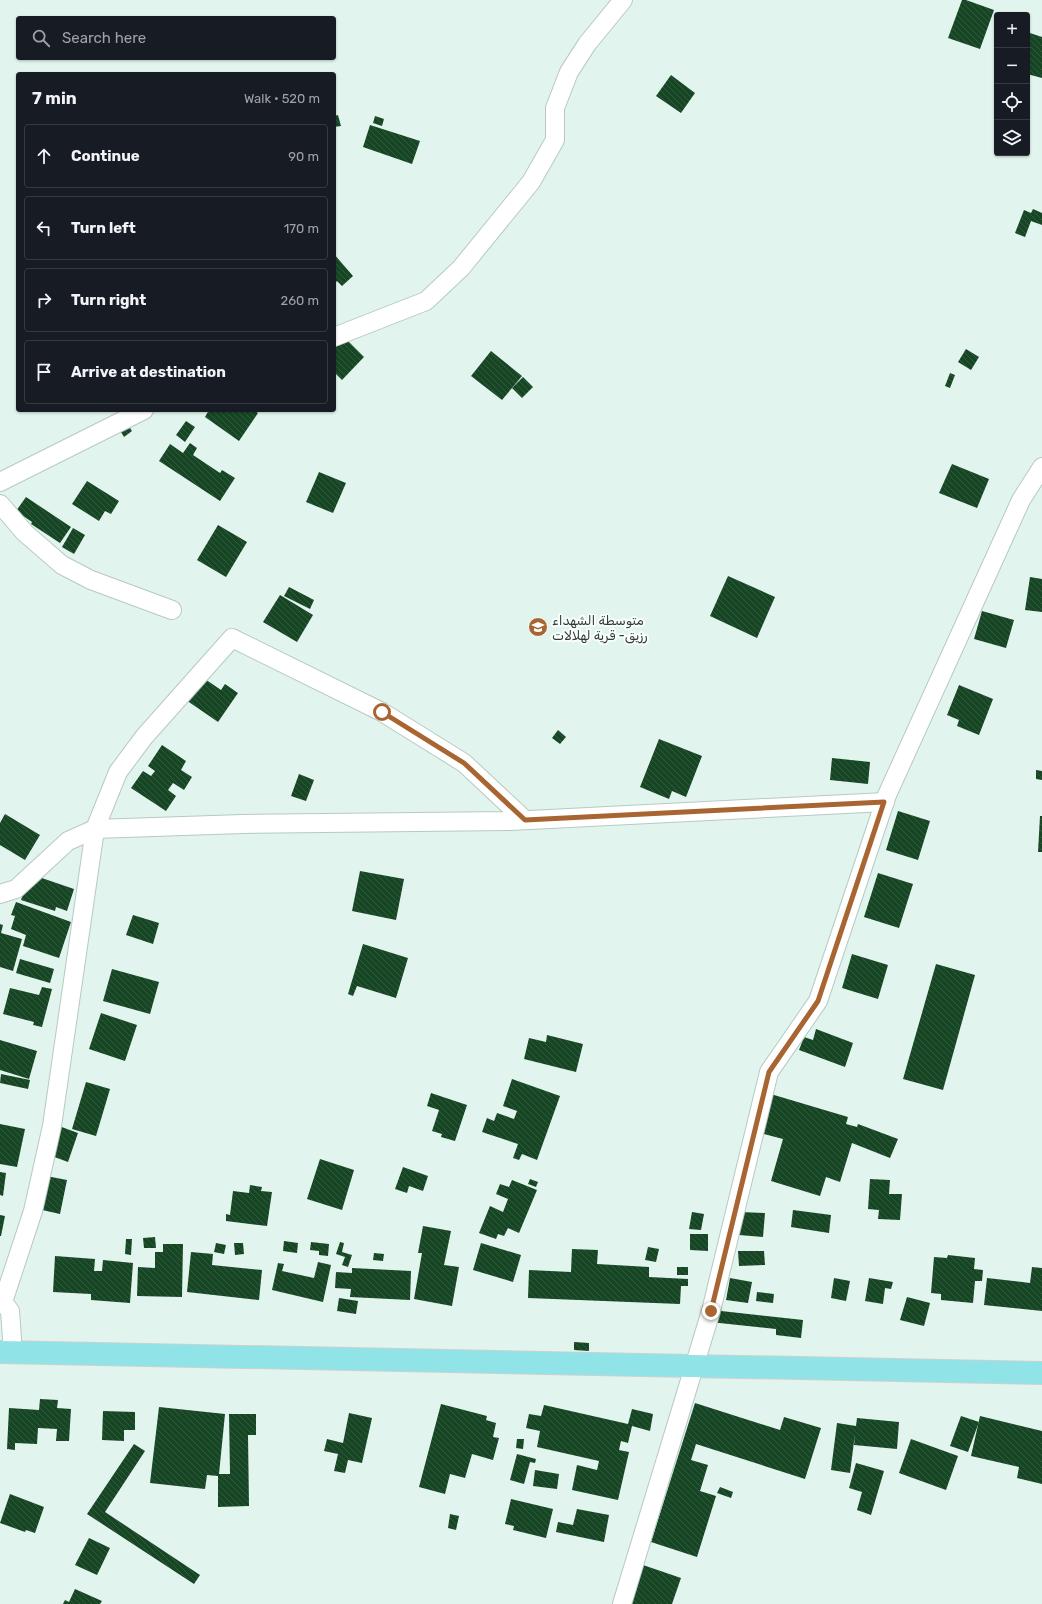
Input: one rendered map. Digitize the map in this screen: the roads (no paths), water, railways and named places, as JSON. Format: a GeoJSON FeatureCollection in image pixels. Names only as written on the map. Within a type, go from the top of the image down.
{"type":"FeatureCollection","features":[{"type":"Feature","properties":{"kind":"main road"},"geometry":{"type":"LineString","coordinates":[[7,1353],[1042,1373]]}},
{"type":"Feature","properties":{"kind":"street"},"geometry":{"type":"LineString","coordinates":[[336,336],[426,301],[461,268],[531,182],[555,140],[555,108],[569,72],[587,44],[623,0]]}},
{"type":"Feature","properties":{"kind":"street"},"geometry":{"type":"LineString","coordinates":[[0,482],[140,412]]}},
{"type":"Feature","properties":{"kind":"street"},"geometry":{"type":"LineString","coordinates":[[622,1604],[711,1311],[769,1072],[818,1001],[884,802],[1021,500],[1042,466]]}},
{"type":"Feature","properties":{"kind":"street"},"geometry":{"type":"LineString","coordinates":[[0,504],[24,533],[62,565],[91,580],[172,610]]}},
{"type":"Feature","properties":{"kind":"street"},"geometry":{"type":"LineString","coordinates":[[7,1353],[10,1311],[1,1300],[33,1211],[52,1126],[95,829],[118,772],[144,737],[232,638],[382,712],[464,763],[525,820]]}},
{"type":"Feature","properties":{"kind":"street"},"geometry":{"type":"LineString","coordinates":[[0,894],[16,888],[68,841],[95,829],[242,824],[525,820],[884,802]]}},
{"type":"Feature","properties":{"kind":"place","name":"متوسطة الشهداء رزيق- قرية لهلالات"},"geometry":{"type":"Point","coordinates":[538,627]}}]}
